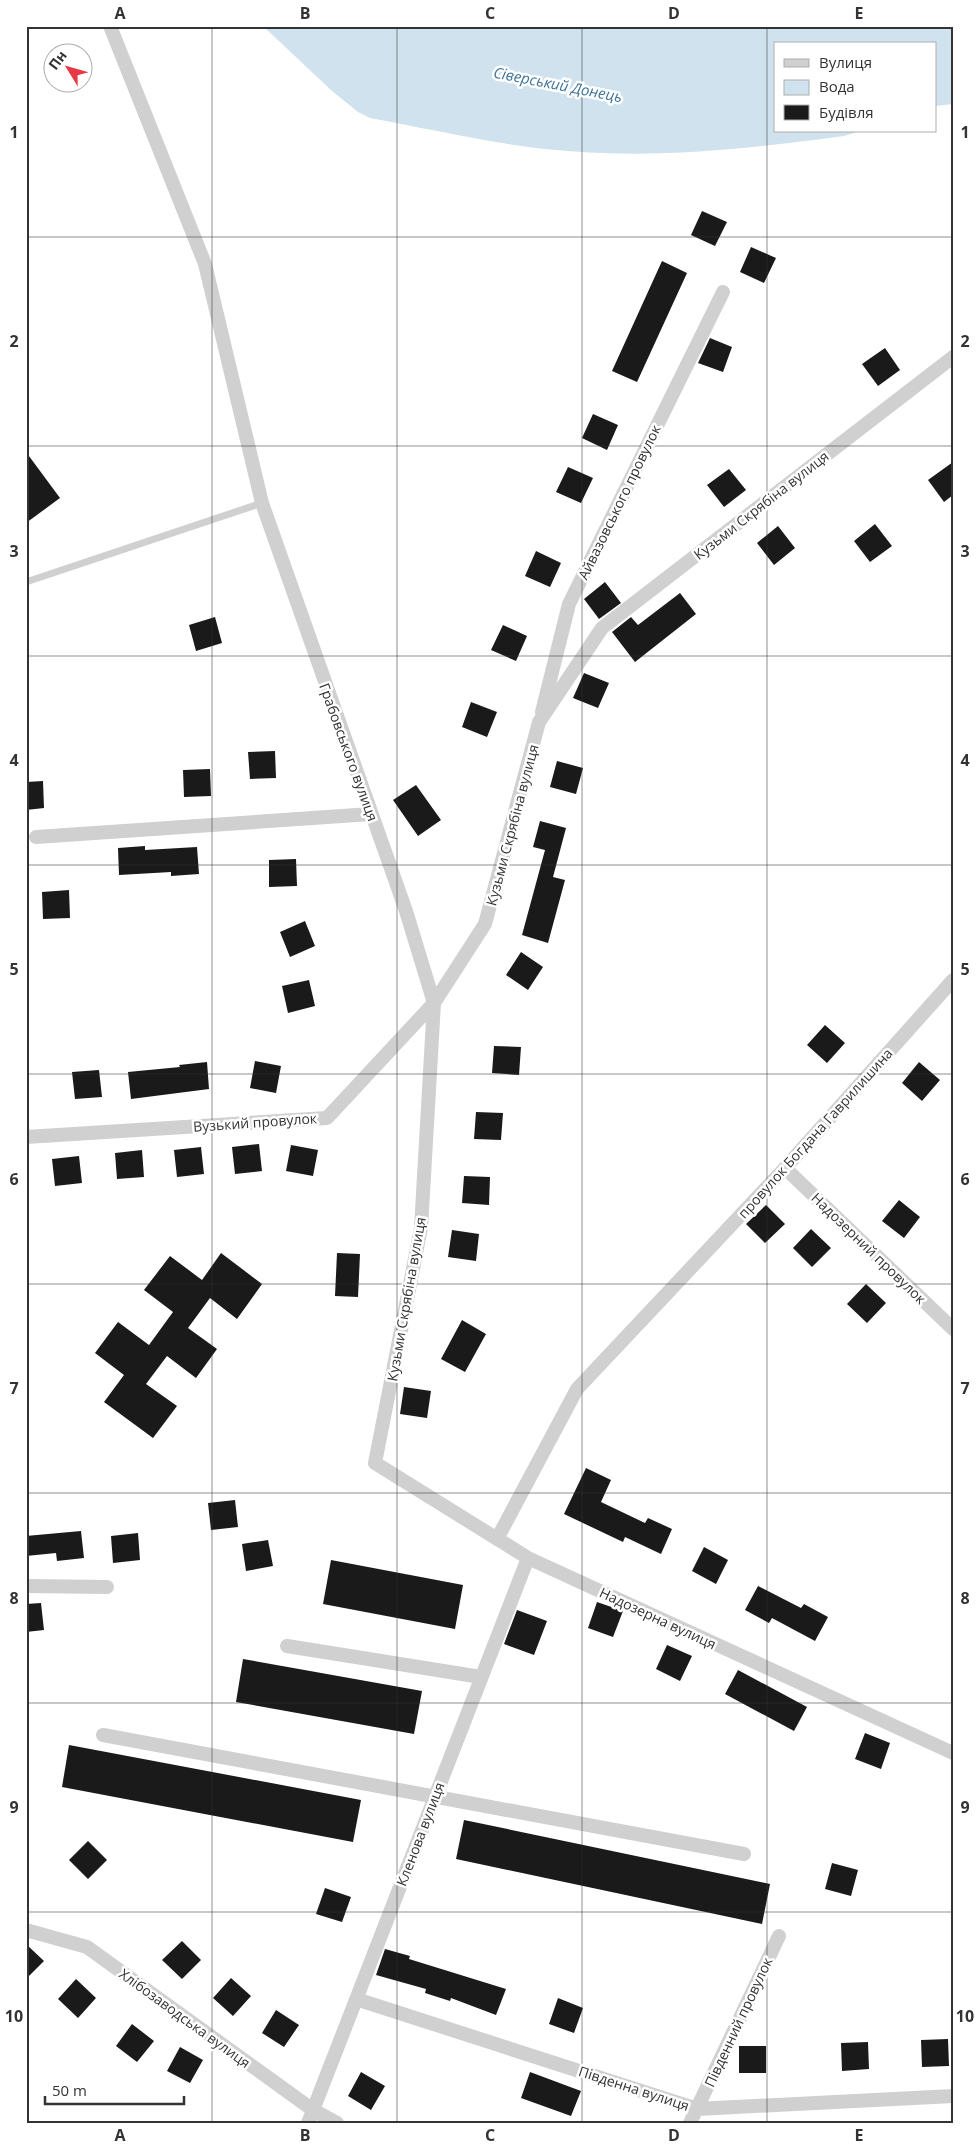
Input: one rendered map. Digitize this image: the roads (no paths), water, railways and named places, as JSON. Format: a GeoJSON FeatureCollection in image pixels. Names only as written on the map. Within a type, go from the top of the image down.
{"type":"FeatureCollection","features":[{"type":"Feature","properties":{"kind":"street","name":"Грабовського вулиця"},"geometry":{"type":"LineString","coordinates":[[110,26],[205,264],[262,503],[406,911],[434,1003]]}},
{"type":"Feature","properties":{"kind":"street","name":"Айвазовського провулок"},"geometry":{"type":"LineString","coordinates":[[539,722],[569,604],[723,292]]}},
{"type":"Feature","properties":{"kind":"street","name":"Кузьми Скрябіна вулиця"},"geometry":{"type":"LineString","coordinates":[[375,1463],[421,1228],[434,1003],[485,924],[539,722],[602,628],[953,358]]}},
{"type":"Feature","properties":{"kind":"street"},"geometry":{"type":"LineString","coordinates":[[36,837],[371,814]]}},
{"type":"Feature","properties":{"kind":"street","name":"провулок Богдана Гаврилишина"},"geometry":{"type":"LineString","coordinates":[[497,1539],[577,1389],[785,1168],[953,980]]}},
{"type":"Feature","properties":{"kind":"street","name":"Вузький провулок"},"geometry":{"type":"LineString","coordinates":[[26,1137],[327,1118],[434,1003]]}},
{"type":"Feature","properties":{"kind":"street","name":"Надозерний провулок"},"geometry":{"type":"LineString","coordinates":[[785,1168],[953,1328]]}},
{"type":"Feature","properties":{"kind":"street","name":"Надозерна вулиця"},"geometry":{"type":"LineString","coordinates":[[375,1463],[528,1558],[953,1753]]}},
{"type":"Feature","properties":{"kind":"street","name":"Кленова вулиця"},"geometry":{"type":"LineString","coordinates":[[310,2116],[528,1558]]}},
{"type":"Feature","properties":{"kind":"street"},"geometry":{"type":"LineString","coordinates":[[26,1586],[107,1587]]}},
{"type":"Feature","properties":{"kind":"street"},"geometry":{"type":"LineString","coordinates":[[287,1646],[481,1677]]}},
{"type":"Feature","properties":{"kind":"street"},"geometry":{"type":"LineString","coordinates":[[103,1735],[744,1854]]}},
{"type":"Feature","properties":{"kind":"street","name":"Хлібозаводська вулиця"},"geometry":{"type":"LineString","coordinates":[[26,1930],[87,1947],[310,2116],[336,2123]]}},
{"type":"Feature","properties":{"kind":"street","name":"Південний провулок"},"geometry":{"type":"LineString","coordinates":[[690,2123],[778,1936]]}},
{"type":"Feature","properties":{"kind":"street","name":"Південна вулиця"},"geometry":{"type":"LineString","coordinates":[[356,1999],[697,2109],[953,2096]]}},
{"type":"Feature","properties":{"kind":"lane"},"geometry":{"type":"LineString","coordinates":[[26,582],[262,503]]}},
{"type":"Feature","properties":{"kind":"water","name":"Сіверський Донець"},"geometry":{"type":"Polygon","coordinates":[[[263,26],[953,26],[953,104],[936,106],[936,42],[774,42],[774,132],[857,132],[844,136],[775,145],[637,154],[543,149],[493,142],[370,118],[358,112],[332,91],[263,26]]]}}]}
